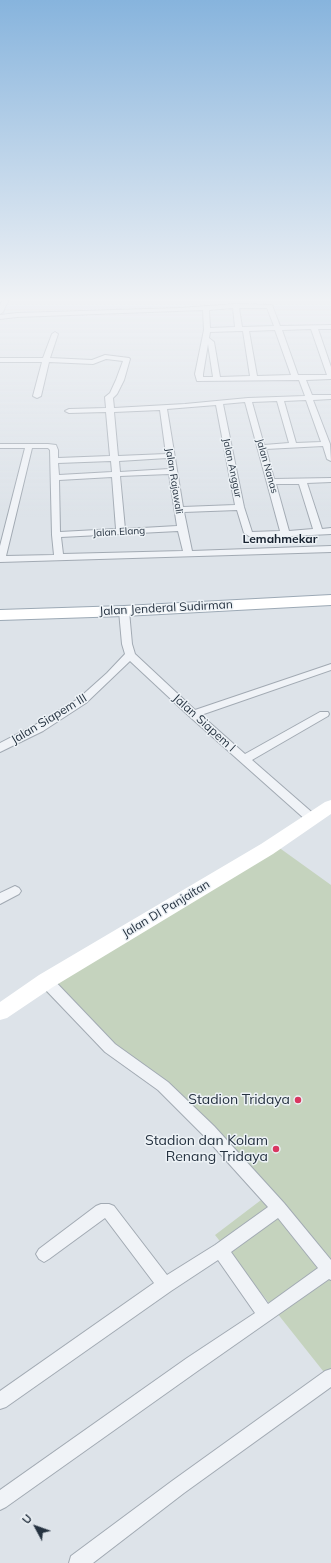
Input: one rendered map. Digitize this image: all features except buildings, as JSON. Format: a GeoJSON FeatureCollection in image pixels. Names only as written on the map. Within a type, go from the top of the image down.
{"type":"FeatureCollection","features":[{"type":"Feature","properties":{"kind":"main road","name":"Jalan Jenderal Sudirman"},"geometry":{"type":"LineString","coordinates":[[0,615],[330,602]]}},
{"type":"Feature","properties":{"kind":"street"},"geometry":{"type":"LineString","coordinates":[[37,396],[43,372]]}},
{"type":"Feature","properties":{"kind":"street"},"geometry":{"type":"LineString","coordinates":[[121,532],[113,459],[109,397],[113,394],[122,372]]}},
{"type":"Feature","properties":{"kind":"street"},"geometry":{"type":"LineString","coordinates":[[200,372],[200,379],[217,380],[331,377]]}},
{"type":"Feature","properties":{"kind":"street"},"geometry":{"type":"LineString","coordinates":[[216,372],[217,380]]}},
{"type":"Feature","properties":{"kind":"street"},"geometry":{"type":"LineString","coordinates":[[253,372],[254,378]]}},
{"type":"Feature","properties":{"kind":"street"},"geometry":{"type":"LineString","coordinates":[[297,372],[310,398],[331,458]]}},
{"type":"Feature","properties":{"kind":"street"},"geometry":{"type":"LineString","coordinates":[[68,411],[163,408],[248,400],[331,397]]}},
{"type":"Feature","properties":{"kind":"street"},"geometry":{"type":"LineString","coordinates":[[280,399],[293,445]]}},
{"type":"Feature","properties":{"kind":"street","name":"Jalan Nanas"},"geometry":{"type":"LineString","coordinates":[[248,400],[285,534]]}},
{"type":"Feature","properties":{"kind":"street","name":"Jalan Anggur"},"geometry":{"type":"LineString","coordinates":[[219,402],[240,507],[248,533],[252,535],[285,534]]}},
{"type":"Feature","properties":{"kind":"street","name":"Jalan Rajawali"},"geometry":{"type":"LineString","coordinates":[[163,408],[172,471],[188,554]]}},
{"type":"Feature","properties":{"kind":"street"},"geometry":{"type":"LineString","coordinates":[[262,447],[326,444]]}},
{"type":"Feature","properties":{"kind":"street"},"geometry":{"type":"LineString","coordinates":[[0,446],[53,447],[58,558]]}},
{"type":"Feature","properties":{"kind":"street"},"geometry":{"type":"LineString","coordinates":[[29,446],[1,559],[331,549]]}},
{"type":"Feature","properties":{"kind":"street"},"geometry":{"type":"LineString","coordinates":[[54,461],[170,456]]}},
{"type":"Feature","properties":{"kind":"street"},"geometry":{"type":"LineString","coordinates":[[54,478],[172,471]]}},
{"type":"Feature","properties":{"kind":"street"},"geometry":{"type":"LineString","coordinates":[[271,482],[331,480]]}},
{"type":"Feature","properties":{"kind":"street"},"geometry":{"type":"LineString","coordinates":[[302,481],[318,531]]}},
{"type":"Feature","properties":{"kind":"street"},"geometry":{"type":"LineString","coordinates":[[179,510],[240,507]]}},
{"type":"Feature","properties":{"kind":"street","name":"Jalan Elang"},"geometry":{"type":"LineString","coordinates":[[56,535],[182,528]]}},
{"type":"Feature","properties":{"kind":"street"},"geometry":{"type":"LineString","coordinates":[[285,534],[331,531]]}},
{"type":"Feature","properties":{"kind":"street"},"geometry":{"type":"LineString","coordinates":[[124,611],[127,644],[130,655]]}},
{"type":"Feature","properties":{"kind":"street","name":"Jalan Siapem I"},"geometry":{"type":"LineString","coordinates":[[130,655],[193,714],[311,818]]}},
{"type":"Feature","properties":{"kind":"street","name":"Jalan Siapem III"},"geometry":{"type":"LineString","coordinates":[[0,748],[39,728],[82,701],[111,675],[130,655]]}},
{"type":"Feature","properties":{"kind":"street"},"geometry":{"type":"LineString","coordinates":[[193,714],[331,667]]}},
{"type":"Feature","properties":{"kind":"street"},"geometry":{"type":"LineString","coordinates":[[244,759],[324,714]]}},
{"type":"Feature","properties":{"kind":"street","name":"Jalan DI Panjaitan"},"geometry":{"type":"LineString","coordinates":[[0,1012],[46,981],[267,849],[331,806]]}},
{"type":"Feature","properties":{"kind":"street"},"geometry":{"type":"LineString","coordinates":[[0,899],[15,891]]}},
{"type":"Feature","properties":{"kind":"street"},"geometry":{"type":"LineString","coordinates":[[0,1501],[193,1364],[330,1271],[279,1208],[182,1103],[163,1086],[110,1048],[46,981]]}},
{"type":"Feature","properties":{"kind":"street"},"geometry":{"type":"LineString","coordinates":[[0,1401],[165,1285],[220,1250],[279,1208]]}},
{"type":"Feature","properties":{"kind":"street"},"geometry":{"type":"LineString","coordinates":[[44,1254],[101,1211],[109,1211],[165,1285]]}},
{"type":"Feature","properties":{"kind":"street"},"geometry":{"type":"LineString","coordinates":[[220,1250],[266,1315]]}},
{"type":"Feature","properties":{"kind":"street"},"geometry":{"type":"LineString","coordinates":[[78,1563],[178,1486],[331,1377]]}},
{"type":"Feature","properties":{"kind":"green space","name":"Stadion dan Kolam Renang Tridaya"},"geometry":{"type":"Polygon","coordinates":[[[274,844],[331,885],[331,1381],[215,1235],[265,1197],[177,1101],[120,1062],[45,991],[274,844]]]}},
{"type":"Feature","properties":{"kind":"place","name":"Stadion Tridaya"},"geometry":{"type":"Point","coordinates":[298,1100]}},
{"type":"Feature","properties":{"kind":"place","name":"Stadion dan Kolam Renang Tridaya"},"geometry":{"type":"Point","coordinates":[276,1149]}},
{"type":"Feature","properties":{"kind":"district","name":"Lemahmekar"},"geometry":{"type":"Point","coordinates":[280,539]}}]}
